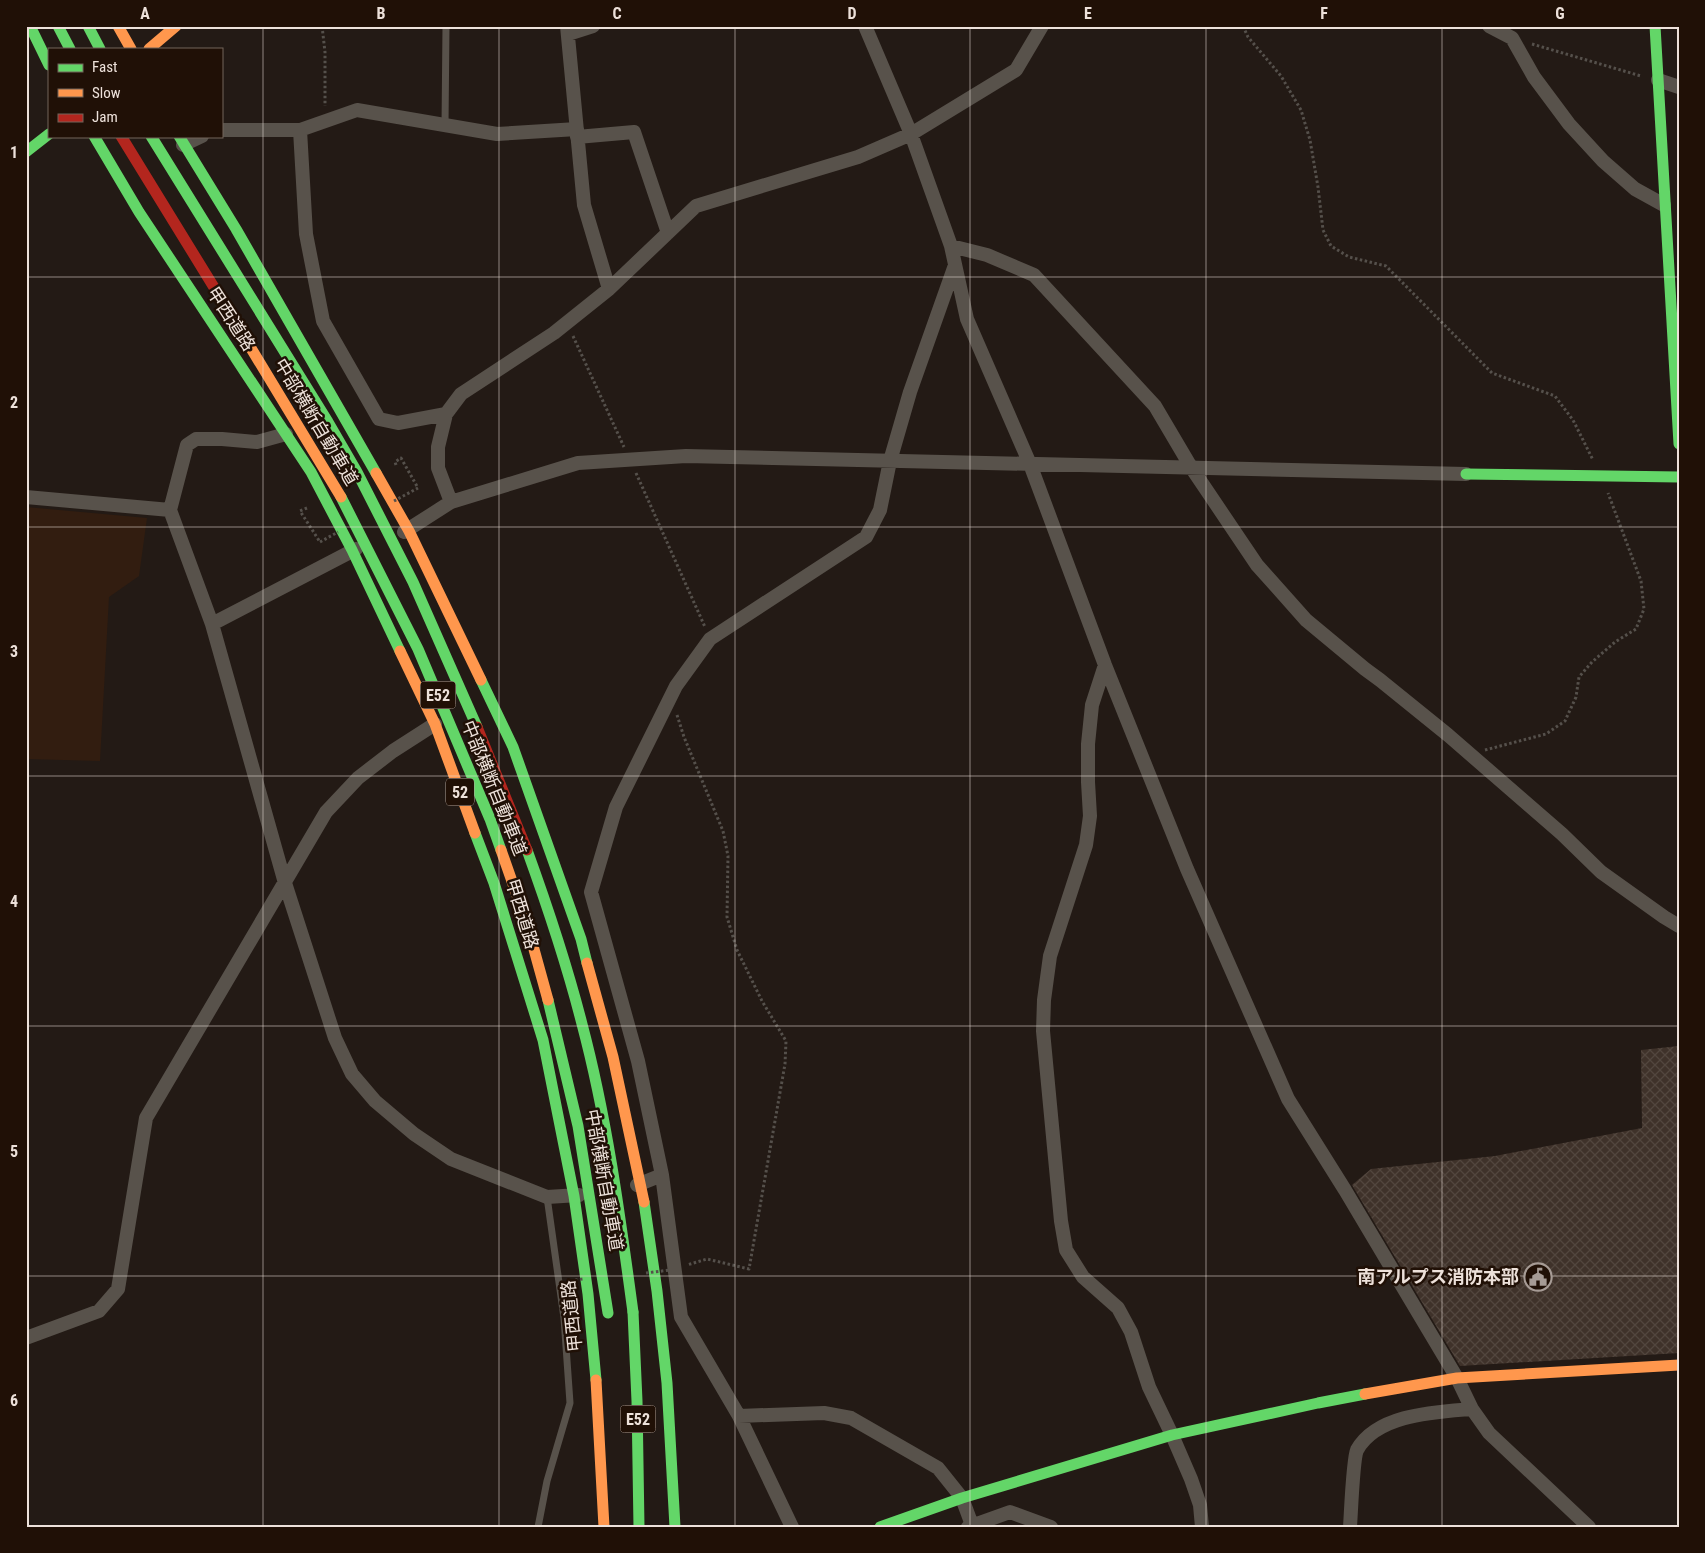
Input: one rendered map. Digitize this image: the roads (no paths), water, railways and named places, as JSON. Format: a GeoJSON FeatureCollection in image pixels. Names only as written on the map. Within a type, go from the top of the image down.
{"type":"FeatureCollection","features":[{"type":"Feature","properties":{"kind":"main road"},"geometry":{"type":"LineString","coordinates":[[30,26],[48,62]]}},
{"type":"Feature","properties":{"kind":"main road"},"geometry":{"type":"LineString","coordinates":[[58,26],[69,48]]}},
{"type":"Feature","properties":{"kind":"main road"},"geometry":{"type":"LineString","coordinates":[[88,26],[99,48]]}},
{"type":"Feature","properties":{"kind":"main road"},"geometry":{"type":"LineString","coordinates":[[118,26],[130,48]]}},
{"type":"Feature","properties":{"kind":"main road"},"geometry":{"type":"LineString","coordinates":[[149,48],[176,26]]}},
{"type":"Feature","properties":{"kind":"main road"},"geometry":{"type":"LineString","coordinates":[[1655,26],[1669,210],[1679,444]]}},
{"type":"Feature","properties":{"kind":"main road"},"geometry":{"type":"LineString","coordinates":[[26,152],[48,135]]}},
{"type":"Feature","properties":{"kind":"main road","name":"甲西道路"},"geometry":{"type":"LineString","coordinates":[[95,138],[139,212],[311,472],[352,550],[435,724],[494,883],[542,1040],[574,1196],[588,1294],[598,1401],[604,1527]]}},
{"type":"Feature","properties":{"kind":"main road","name":"中部横断自動車道"},"geometry":{"type":"LineString","coordinates":[[121,138],[343,500],[418,649],[490,819],[527,924],[556,1029],[578,1126],[609,1322]]}},
{"type":"Feature","properties":{"kind":"main road","name":"中部横断自動車道"},"geometry":{"type":"LineString","coordinates":[[152,138],[329,425],[365,486],[403,560],[440,638],[514,814],[551,917],[582,1024],[605,1122],[621,1219],[633,1322],[638,1401],[639,1527]]}},
{"type":"Feature","properties":{"kind":"main road"},"geometry":{"type":"LineString","coordinates":[[181,140],[236,229],[409,531],[514,747],[582,938],[613,1057],[641,1185],[657,1291],[667,1383],[675,1527]]}},
{"type":"Feature","properties":{"kind":"main road"},"geometry":{"type":"LineString","coordinates":[[1466,474],[1679,477]]}},
{"type":"Feature","properties":{"kind":"main road"},"geometry":{"type":"LineString","coordinates":[[880,1527],[962,1498],[1172,1435],[1318,1403],[1457,1378],[1679,1365]]}},
{"type":"Feature","properties":{"kind":"street"},"geometry":{"type":"LineString","coordinates":[[593,26],[568,30],[584,205],[609,289]]}},
{"type":"Feature","properties":{"kind":"street"},"geometry":{"type":"LineString","coordinates":[[865,26],[911,134],[951,246],[967,319],[1030,464],[1105,665],[1187,869],[1288,1099],[1345,1190],[1457,1378],[1472,1409],[1489,1433],[1589,1527]]}},
{"type":"Feature","properties":{"kind":"street"},"geometry":{"type":"LineString","coordinates":[[451,502],[438,468],[438,447],[446,414],[461,394],[554,333],[609,289],[696,206],[858,157],[911,134],[1016,70],[1042,26]]}},
{"type":"Feature","properties":{"kind":"street"},"geometry":{"type":"LineString","coordinates":[[1489,26],[1512,38],[1534,77],[1569,124],[1598,155],[1636,189],[1669,210]]}},
{"type":"Feature","properties":{"kind":"street"},"geometry":{"type":"LineString","coordinates":[[1658,80],[1679,87]]}},
{"type":"Feature","properties":{"kind":"street"},"geometry":{"type":"LineString","coordinates":[[222,130],[300,130],[357,110],[497,134],[634,132],[668,233]]}},
{"type":"Feature","properties":{"kind":"street"},"geometry":{"type":"LineString","coordinates":[[300,130],[306,234],[323,321],[379,419],[398,422],[446,414]]}},
{"type":"Feature","properties":{"kind":"street"},"geometry":{"type":"LineString","coordinates":[[951,246],[987,255],[1034,275],[1155,406],[1191,467],[1258,566],[1306,620],[1470,754],[1562,834],[1601,872],[1679,926]]}},
{"type":"Feature","properties":{"kind":"street"},"geometry":{"type":"LineString","coordinates":[[792,1527],[739,1416],[681,1317],[662,1176],[638,1061],[591,892],[616,807],[672,696],[710,639],[866,537],[880,510],[890,461],[910,392],[955,265]]}},
{"type":"Feature","properties":{"kind":"street"},"geometry":{"type":"LineString","coordinates":[[286,434],[257,442],[196,439],[187,445],[170,510],[212,624],[285,882],[335,1038],[352,1074],[375,1101],[414,1134],[451,1159],[547,1197],[574,1196],[641,1185],[662,1176]]}},
{"type":"Feature","properties":{"kind":"street"},"geometry":{"type":"LineString","coordinates":[[212,624],[352,550],[409,531],[451,502],[578,463],[686,456],[1466,474]]}},
{"type":"Feature","properties":{"kind":"street"},"geometry":{"type":"LineString","coordinates":[[26,497],[170,510]]}},
{"type":"Feature","properties":{"kind":"street"},"geometry":{"type":"LineString","coordinates":[[1105,665],[1092,705],[1088,744],[1090,816],[1086,845],[1050,956],[1044,1000],[1043,1031],[1060,1211],[1066,1250],[1083,1277],[1118,1308],[1132,1332],[1149,1387],[1172,1435],[1200,1506],[1202,1527]]}},
{"type":"Feature","properties":{"kind":"street"},"geometry":{"type":"LineString","coordinates":[[26,1338],[99,1312],[118,1289],[146,1118],[326,812],[358,778],[435,724]]}},
{"type":"Feature","properties":{"kind":"street"},"geometry":{"type":"LineString","coordinates":[[1350,1527],[1356,1452],[1368,1436],[1389,1424],[1420,1414],[1472,1409]]}},
{"type":"Feature","properties":{"kind":"street"},"geometry":{"type":"LineString","coordinates":[[739,1416],[824,1413],[851,1418],[938,1468],[962,1498],[970,1526],[1010,1512],[1051,1527]]}},
{"type":"Feature","properties":{"kind":"lane"},"geometry":{"type":"LineString","coordinates":[[445,125],[446,26]]}},
{"type":"Feature","properties":{"kind":"lane"},"geometry":{"type":"LineString","coordinates":[[538,1527],[547,1481],[570,1404],[564,1318],[547,1197]]}},
{"type":"Feature","properties":{"kind":"place","name":"南アルプス消防本部"},"geometry":{"type":"Point","coordinates":[1538,1277]}}]}
